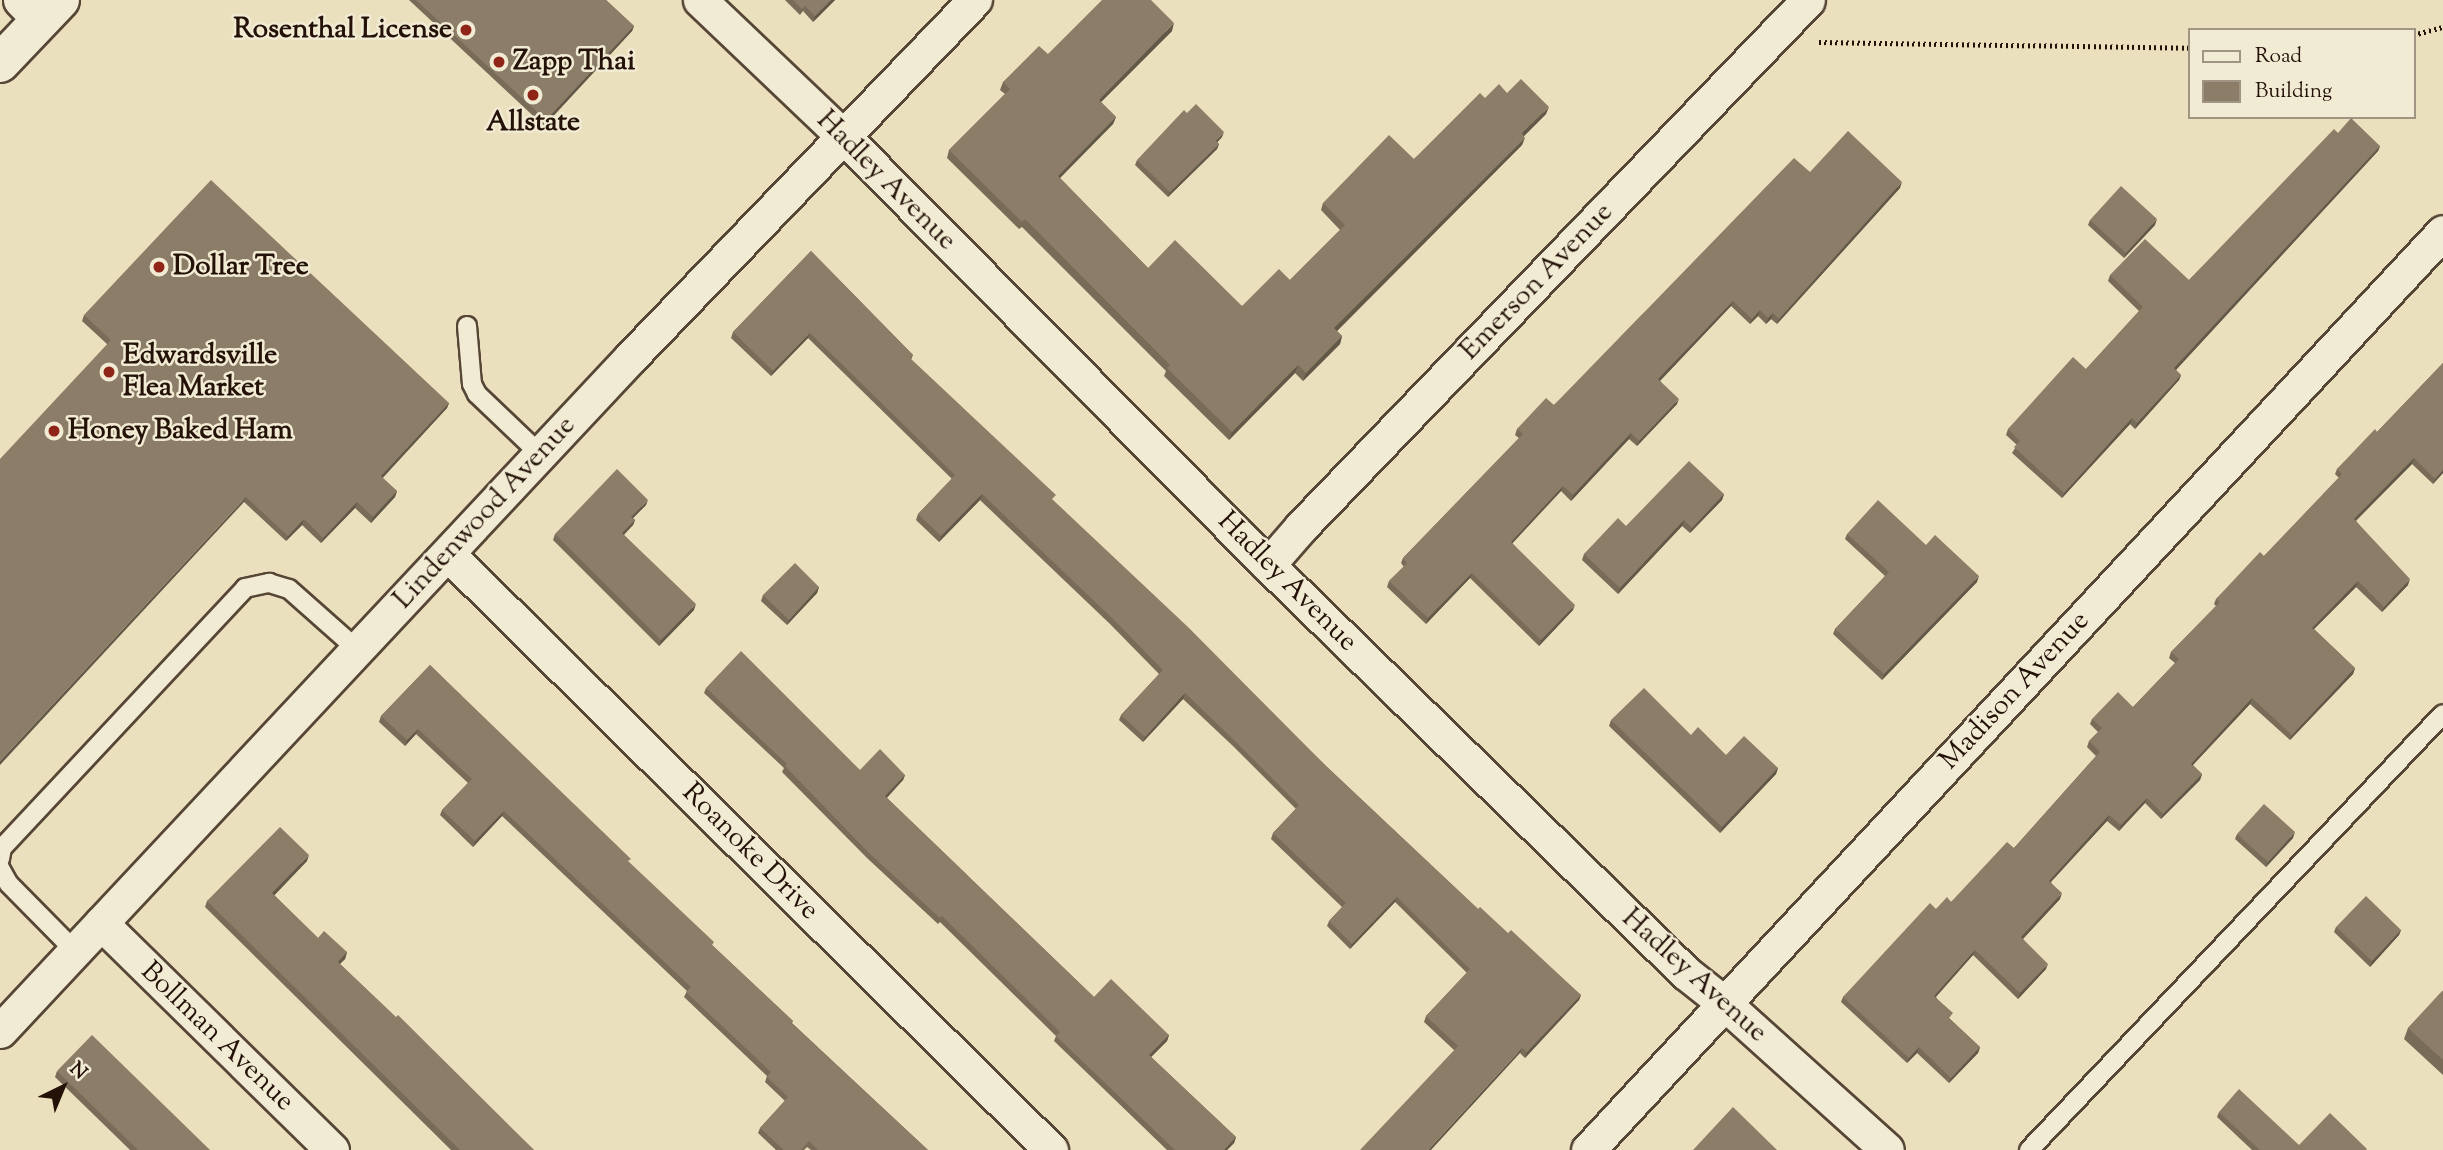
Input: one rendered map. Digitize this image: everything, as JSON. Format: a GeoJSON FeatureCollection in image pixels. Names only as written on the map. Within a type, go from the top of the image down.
{"type":"FeatureCollection","features":[{"type":"Feature","properties":{"kind":"main road"},"geometry":{"type":"LineString","coordinates":[[0,63],[40,7]]}},
{"type":"Feature","properties":{"kind":"street","name":"Hadley Avenue"},"geometry":{"type":"LineString","coordinates":[[700,0],[842,135],[1268,565],[1686,973],[1724,1003],[1887,1150]]}},
{"type":"Feature","properties":{"kind":"street","name":"Lindenwood Avenue"},"geometry":{"type":"LineString","coordinates":[[0,1031],[842,135],[975,0]]}},
{"type":"Feature","properties":{"kind":"street","name":"Emerson Avenue"},"geometry":{"type":"LineString","coordinates":[[1268,565],[1301,527],[1808,0]]}},
{"type":"Feature","properties":{"kind":"street","name":"Madison Avenue"},"geometry":{"type":"LineString","coordinates":[[1588,1150],[2443,232]]}},
{"type":"Feature","properties":{"kind":"street","name":"Roanoke Drive"},"geometry":{"type":"LineString","coordinates":[[448,554],[1051,1150]]}},
{"type":"Feature","properties":{"kind":"street","name":"Bollman Avenue"},"geometry":{"type":"LineString","coordinates":[[101,923],[332,1150]]}},
{"type":"Feature","properties":{"kind":"lane"},"geometry":{"type":"LineString","coordinates":[[467,326],[472,384],[477,394],[541,455]]}},
{"type":"Feature","properties":{"kind":"lane"},"geometry":{"type":"LineString","coordinates":[[0,859],[2,848],[245,588],[269,583],[289,589],[358,650]]}},
{"type":"Feature","properties":{"kind":"lane"},"geometry":{"type":"LineString","coordinates":[[2029,1150],[2443,714]]}},
{"type":"Feature","properties":{"kind":"lane"},"geometry":{"type":"LineString","coordinates":[[0,868],[9,884],[75,951]]}},
{"type":"Feature","properties":{"kind":"path"},"geometry":{"type":"LineString","coordinates":[[2415,34],[2443,27]]}},
{"type":"Feature","properties":{"kind":"path"},"geometry":{"type":"LineString","coordinates":[[1778,31],[1800,41],[2188,48]]}},
{"type":"Feature","properties":{"kind":"building"},"geometry":{"type":"Polygon","coordinates":[[[416,0],[606,0],[634,26],[546,120],[416,0]]]}},
{"type":"Feature","properties":{"kind":"building"},"geometry":{"type":"Polygon","coordinates":[[[793,0],[831,0],[815,16],[805,6],[802,9],[793,0]]]}},
{"type":"Feature","properties":{"kind":"building"},"geometry":{"type":"Polygon","coordinates":[[[1102,0],[1151,0],[1174,23],[1099,100],[1116,117],[1058,176],[1148,268],[1175,240],[1242,306],[1279,269],[1290,280],[1345,225],[1323,203],[1389,135],[1414,159],[1480,93],[1485,98],[1499,84],[1507,93],[1521,79],[1549,107],[1522,133],[1525,138],[1334,328],[1342,336],[1306,373],[1298,365],[1232,432],[1167,368],[1170,365],[1025,219],[1022,222],[949,150],[1010,89],[1003,82],[1039,46],[1048,54],[1102,0]]]}},
{"type":"Feature","properties":{"kind":"building"},"geometry":{"type":"Polygon","coordinates":[[[1196,104],[1224,132],[1216,141],[1219,144],[1170,192],[1137,160],[1184,110],[1187,113],[1196,104]]]}},
{"type":"Feature","properties":{"kind":"building"},"geometry":{"type":"Polygon","coordinates":[[[2352,119],[2380,146],[2174,368],[2181,375],[2137,423],[2132,418],[2064,493],[2014,447],[2020,441],[2008,429],[2073,357],[2086,369],[2143,307],[2110,275],[2145,239],[2189,280],[2334,129],[2338,133],[2352,119]]]}},
{"type":"Feature","properties":{"kind":"building"},"geometry":{"type":"Polygon","coordinates":[[[1848,131],[1902,182],[1779,319],[1773,313],[1768,318],[1760,310],[1752,319],[1733,301],[1658,379],[1679,399],[1639,441],[1631,433],[1573,495],[1563,486],[1511,542],[1575,605],[1541,640],[1472,573],[1428,618],[1389,581],[1407,563],[1403,558],[1523,434],[1517,429],[1546,398],[1554,405],[1794,158],[1810,172],[1848,131]]]}},
{"type":"Feature","properties":{"kind":"building"},"geometry":{"type":"Polygon","coordinates":[[[211,180],[449,403],[381,476],[397,491],[373,517],[357,502],[323,538],[304,519],[288,536],[246,497],[0,761],[0,459],[111,340],[84,315],[211,180]]]}},
{"type":"Feature","properties":{"kind":"building"},"geometry":{"type":"Polygon","coordinates":[[[2121,186],[2157,219],[2126,253],[2090,220],[2121,186]]]}},
{"type":"Feature","properties":{"kind":"building"},"geometry":{"type":"Polygon","coordinates":[[[811,251],[913,355],[910,358],[1056,495],[1052,499],[1189,628],[1326,766],[1478,909],[1480,907],[1508,933],[1511,930],[1581,995],[1527,1052],[1522,1048],[1428,1150],[1360,1150],[1458,1046],[1426,1016],[1470,969],[1397,897],[1352,944],[1329,921],[1346,903],[1273,833],[1299,805],[1236,742],[1185,693],[1145,737],[1121,715],[1163,670],[1112,618],[982,494],[941,536],[918,514],[955,475],[810,333],[773,371],[733,332],[811,251]]]}},
{"type":"Feature","properties":{"kind":"building"},"geometry":{"type":"Polygon","coordinates":[[[2443,363],[2443,470],[2435,479],[2414,458],[2354,519],[2410,579],[2384,607],[2358,581],[2312,628],[2355,668],[2292,735],[2252,698],[2191,764],[2202,774],[2163,814],[2147,798],[2121,825],[2109,815],[2049,881],[2062,893],[2021,937],[2048,964],[2020,993],[1975,950],[1934,996],[1953,1013],[1949,1018],[1980,1047],[1951,1078],[1919,1047],[1909,1058],[1843,997],[1930,903],[1936,909],[1947,897],[1951,902],[2007,842],[2014,848],[2100,752],[2089,741],[2102,728],[2092,719],[2118,692],[2133,707],[2179,659],[2171,652],[2220,602],[2216,599],[2260,552],[2264,556],[2342,474],[2337,469],[2375,429],[2377,432],[2443,363]]]}},
{"type":"Feature","properties":{"kind":"building"},"geometry":{"type":"Polygon","coordinates":[[[1689,461],[1724,494],[1692,528],[1684,520],[1620,588],[1584,554],[1618,518],[1626,526],[1689,461]]]}},
{"type":"Feature","properties":{"kind":"building"},"geometry":{"type":"Polygon","coordinates":[[[617,469],[648,500],[631,517],[635,520],[622,533],[696,604],[661,640],[555,534],[617,469]]]}},
{"type":"Feature","properties":{"kind":"building"},"geometry":{"type":"Polygon","coordinates":[[[1878,500],[1926,545],[1935,535],[1979,576],[1884,674],[1835,629],[1889,572],[1847,534],[1878,500]]]}},
{"type":"Feature","properties":{"kind":"building"},"geometry":{"type":"Polygon","coordinates":[[[795,563],[819,587],[789,620],[763,595],[795,563]]]}},
{"type":"Feature","properties":{"kind":"building"},"geometry":{"type":"Polygon","coordinates":[[[741,651],[860,770],[880,749],[905,775],[885,796],[1094,997],[1111,979],[1169,1035],[1149,1055],[1236,1137],[1224,1150],[1175,1150],[1056,1036],[1060,1032],[942,916],[940,918],[869,853],[785,766],[787,764],[706,688],[741,651]]]}},
{"type":"Feature","properties":{"kind":"building"},"geometry":{"type":"Polygon","coordinates":[[[430,665],[631,859],[628,861],[714,942],[712,945],[793,1021],[791,1023],[928,1150],[818,1150],[809,1141],[801,1150],[784,1150],[760,1128],[788,1097],[767,1077],[771,1072],[686,992],[691,987],[504,811],[475,841],[442,810],[472,779],[418,729],[407,740],[381,716],[430,665]]]}},
{"type":"Feature","properties":{"kind":"building"},"geometry":{"type":"Polygon","coordinates":[[[1644,688],[1691,735],[1698,727],[1726,755],[1744,736],[1778,768],[1722,827],[1611,720],[1644,688]]]}},
{"type":"Feature","properties":{"kind":"building"},"geometry":{"type":"Polygon","coordinates":[[[2264,804],[2295,832],[2268,862],[2237,834],[2264,804]]]}},
{"type":"Feature","properties":{"kind":"building"},"geometry":{"type":"Polygon","coordinates":[[[280,827],[309,855],[272,893],[318,938],[324,931],[347,952],[338,962],[396,1017],[398,1015],[534,1150],[460,1150],[207,901],[280,827]]]}},
{"type":"Feature","properties":{"kind":"building"},"geometry":{"type":"Polygon","coordinates":[[[2366,896],[2401,930],[2372,961],[2336,927],[2366,896]]]}},
{"type":"Feature","properties":{"kind":"building"},"geometry":{"type":"Polygon","coordinates":[[[2443,991],[2443,1060],[2408,1028],[2443,991]]]}},
{"type":"Feature","properties":{"kind":"building"},"geometry":{"type":"Polygon","coordinates":[[[92,1035],[210,1150],[138,1150],[57,1071],[92,1035]]]}},
{"type":"Feature","properties":{"kind":"building"},"geometry":{"type":"Polygon","coordinates":[[[2239,1089],[2299,1145],[2330,1113],[2367,1149],[2260,1150],[2219,1112],[2239,1089]]]}},
{"type":"Feature","properties":{"kind":"building"},"geometry":{"type":"Polygon","coordinates":[[[1733,1107],[1777,1150],[1693,1150],[1733,1107]]]}},
{"type":"Feature","properties":{"kind":"place","name":"Rosenthal License"},"geometry":{"type":"Point","coordinates":[466,30]}},
{"type":"Feature","properties":{"kind":"place","name":"Zapp Thai"},"geometry":{"type":"Point","coordinates":[499,62]}},
{"type":"Feature","properties":{"kind":"place","name":"Allstate"},"geometry":{"type":"Point","coordinates":[533,95]}},
{"type":"Feature","properties":{"kind":"place","name":"Dollar Tree"},"geometry":{"type":"Point","coordinates":[159,267]}},
{"type":"Feature","properties":{"kind":"place","name":"Edwardsville Flea Market"},"geometry":{"type":"Point","coordinates":[109,372]}},
{"type":"Feature","properties":{"kind":"place","name":"Honey Baked Ham"},"geometry":{"type":"Point","coordinates":[54,431]}}]}
